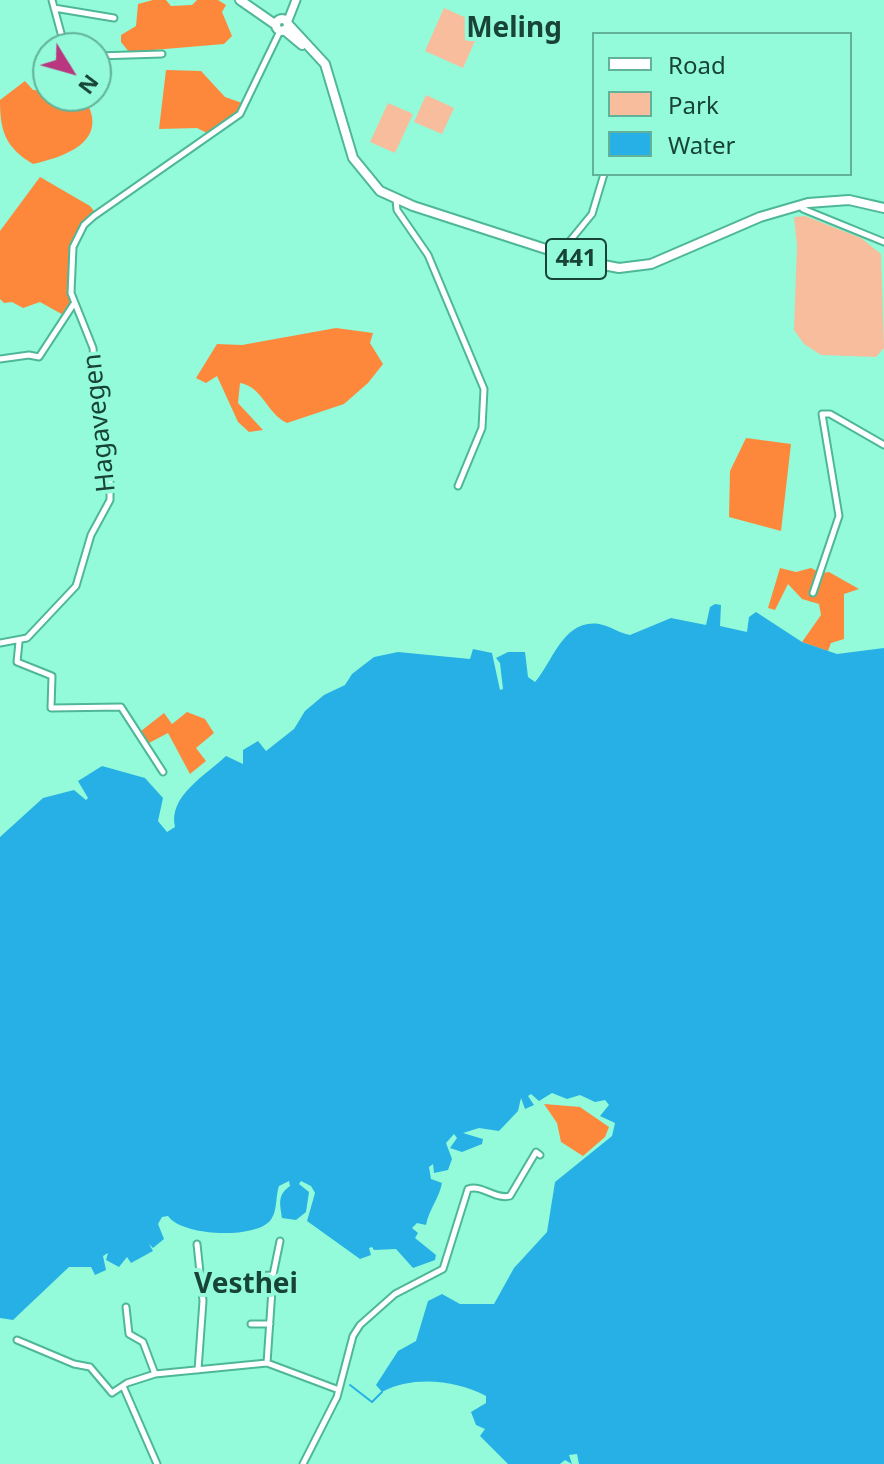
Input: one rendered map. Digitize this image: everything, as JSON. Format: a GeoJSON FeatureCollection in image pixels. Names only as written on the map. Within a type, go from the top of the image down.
{"type":"FeatureCollection","features":[{"type":"Feature","properties":{"kind":"main road","name":"441"},"geometry":{"type":"LineString","coordinates":[[240,0],[282,24]]}},
{"type":"Feature","properties":{"kind":"main road","name":"441"},"geometry":{"type":"LineString","coordinates":[[248,0],[282,24],[314,56],[335,98],[358,167],[373,185],[396,200],[606,267],[641,267],[664,261],[793,206],[836,200],[881,208]]}},
{"type":"Feature","properties":{"kind":"main road"},"geometry":{"type":"LineString","coordinates":[[282,24],[296,0]]}},
{"type":"Feature","properties":{"kind":"street"},"geometry":{"type":"LineString","coordinates":[[52,0],[61,32]]}},
{"type":"Feature","properties":{"kind":"street"},"geometry":{"type":"LineString","coordinates":[[54,8],[114,18]]}},
{"type":"Feature","properties":{"kind":"street","name":"Hagavegen"},"geometry":{"type":"LineString","coordinates":[[19,642],[34,633],[76,586],[91,535],[111,494],[97,403],[93,348],[74,304],[71,259],[84,225],[240,114],[282,24]]}},
{"type":"Feature","properties":{"kind":"street"},"geometry":{"type":"LineString","coordinates":[[112,56],[162,54]]}},
{"type":"Feature","properties":{"kind":"street"},"geometry":{"type":"LineString","coordinates":[[560,253],[592,214],[603,176]]}},
{"type":"Feature","properties":{"kind":"street"},"geometry":{"type":"LineString","coordinates":[[396,200],[397,210],[428,255],[484,389],[485,417],[458,486]]}},
{"type":"Feature","properties":{"kind":"street"},"geometry":{"type":"LineString","coordinates":[[803,209],[884,242]]}},
{"type":"Feature","properties":{"kind":"street"},"geometry":{"type":"LineString","coordinates":[[0,359],[29,355],[39,357],[74,304]]}},
{"type":"Feature","properties":{"kind":"street"},"geometry":{"type":"LineString","coordinates":[[813,593],[839,516],[822,414],[830,414],[884,445]]}},
{"type":"Feature","properties":{"kind":"street"},"geometry":{"type":"LineString","coordinates":[[0,643],[19,642],[17,662],[52,676],[51,708],[121,707],[163,772]]}},
{"type":"Feature","properties":{"kind":"street"},"geometry":{"type":"LineString","coordinates":[[303,1464],[339,1390],[353,1336],[360,1325],[395,1294],[443,1269],[468,1189],[475,1188],[500,1197],[510,1196],[536,1152],[540,1155]]}},
{"type":"Feature","properties":{"kind":"street"},"geometry":{"type":"LineString","coordinates":[[267,1363],[273,1275],[280,1241]]}},
{"type":"Feature","properties":{"kind":"street"},"geometry":{"type":"LineString","coordinates":[[197,1244],[203,1301],[198,1370]]}},
{"type":"Feature","properties":{"kind":"street"},"geometry":{"type":"LineString","coordinates":[[254,1276],[273,1275]]}},
{"type":"Feature","properties":{"kind":"street"},"geometry":{"type":"LineString","coordinates":[[126,1307],[129,1334],[143,1342],[155,1374]]}},
{"type":"Feature","properties":{"kind":"street"},"geometry":{"type":"LineString","coordinates":[[251,1324],[270,1324]]}},
{"type":"Feature","properties":{"kind":"street"},"geometry":{"type":"LineString","coordinates":[[17,1340],[76,1365],[90,1367],[112,1393],[125,1384],[155,1374],[267,1363],[339,1390]]}},
{"type":"Feature","properties":{"kind":"street"},"geometry":{"type":"LineString","coordinates":[[125,1384],[157,1464]]}},
{"type":"Feature","properties":{"kind":"green space"},"geometry":{"type":"Polygon","coordinates":[[[444,8],[482,25],[463,68],[425,51],[444,8]]]}},
{"type":"Feature","properties":{"kind":"green space"},"geometry":{"type":"Polygon","coordinates":[[[426,95],[454,108],[442,134],[414,122],[426,95]]]}},
{"type":"Feature","properties":{"kind":"green space"},"geometry":{"type":"Polygon","coordinates":[[[388,103],[413,114],[395,153],[370,142],[388,103]]]}},
{"type":"Feature","properties":{"kind":"green space"},"geometry":{"type":"Polygon","coordinates":[[[805,216],[861,238],[881,254],[884,348],[876,357],[821,355],[804,344],[794,330],[797,245],[794,217],[805,216]]]}},
{"type":"Feature","properties":{"kind":"shaded area"},"geometry":{"type":"Polygon","coordinates":[[[166,0],[171,6],[192,5],[197,0],[218,0],[226,5],[222,12],[232,36],[224,44],[129,52],[121,42],[121,35],[136,26],[138,4],[166,0]]]}},
{"type":"Feature","properties":{"kind":"shaded area"},"geometry":{"type":"Polygon","coordinates":[[[166,70],[201,71],[225,97],[242,103],[237,115],[209,134],[197,128],[159,129],[166,70]]]}},
{"type":"Feature","properties":{"kind":"shaded area"},"geometry":{"type":"Polygon","coordinates":[[[25,81],[32,89],[32,112],[91,112],[89,135],[72,151],[33,164],[16,151],[6,137],[0,100],[25,81]]]}},
{"type":"Feature","properties":{"kind":"shaded area"},"geometry":{"type":"Polygon","coordinates":[[[40,177],[90,206],[98,216],[78,242],[75,292],[67,317],[40,302],[23,308],[0,299],[0,231],[40,177]]]}},
{"type":"Feature","properties":{"kind":"shaded area"},"geometry":{"type":"Polygon","coordinates":[[[336,328],[373,333],[370,343],[383,364],[368,383],[344,404],[287,423],[254,390],[240,383],[238,403],[263,430],[249,432],[238,422],[217,376],[206,383],[196,378],[217,344],[242,345],[336,328]]]}},
{"type":"Feature","properties":{"kind":"shaded area"},"geometry":{"type":"Polygon","coordinates":[[[746,438],[791,444],[781,531],[729,517],[730,471],[746,438]]]}},
{"type":"Feature","properties":{"kind":"shaded area"},"geometry":{"type":"Polygon","coordinates":[[[780,568],[796,572],[811,568],[821,573],[829,572],[859,589],[844,594],[844,639],[831,643],[828,651],[802,642],[821,615],[819,604],[802,599],[788,584],[775,610],[768,608],[780,568]]]}},
{"type":"Feature","properties":{"kind":"shaded area"},"geometry":{"type":"Polygon","coordinates":[[[187,712],[205,719],[214,733],[196,748],[206,761],[190,774],[168,733],[149,743],[141,731],[164,713],[172,724],[187,712]]]}},
{"type":"Feature","properties":{"kind":"shaded area"},"geometry":{"type":"Polygon","coordinates":[[[544,1104],[580,1107],[609,1127],[605,1137],[583,1156],[561,1142],[557,1123],[544,1104]]]}},
{"type":"Feature","properties":{"kind":"water"},"geometry":{"type":"Polygon","coordinates":[[[721,605],[720,626],[747,632],[749,617],[756,612],[802,642],[837,654],[884,648],[884,1464],[579,1464],[577,1454],[569,1455],[572,1464],[565,1460],[560,1464],[508,1464],[480,1436],[485,1429],[476,1425],[471,1412],[486,1403],[486,1396],[448,1383],[407,1383],[382,1392],[376,1385],[398,1351],[416,1341],[428,1301],[442,1294],[460,1304],[494,1304],[514,1268],[547,1232],[555,1182],[612,1136],[615,1123],[600,1116],[609,1105],[605,1100],[595,1102],[580,1095],[567,1099],[552,1093],[539,1101],[531,1094],[528,1096],[534,1105],[525,1109],[521,1098],[518,1111],[499,1131],[479,1128],[463,1133],[483,1139],[482,1144],[462,1152],[450,1148],[457,1138],[454,1134],[446,1143],[452,1159],[448,1170],[434,1173],[433,1164],[429,1167],[431,1179],[442,1183],[439,1194],[426,1225],[417,1223],[412,1228],[418,1233],[415,1238],[436,1255],[435,1260],[413,1268],[396,1249],[374,1250],[372,1247],[369,1248],[371,1255],[360,1259],[307,1221],[315,1193],[311,1186],[301,1181],[299,1184],[309,1192],[306,1212],[296,1220],[282,1218],[280,1200],[290,1186],[289,1181],[279,1186],[274,1214],[269,1222],[260,1227],[217,1233],[187,1228],[168,1216],[162,1217],[158,1224],[164,1239],[153,1248],[149,1244],[153,1251],[131,1263],[127,1257],[119,1267],[106,1260],[108,1253],[103,1256],[106,1270],[95,1275],[91,1267],[69,1267],[13,1320],[0,1318],[0,837],[43,798],[74,790],[86,800],[88,798],[78,781],[102,766],[145,778],[163,798],[158,821],[167,832],[175,827],[174,816],[183,796],[226,756],[243,764],[243,750],[258,741],[266,751],[294,729],[305,711],[324,695],[345,685],[352,674],[374,657],[398,652],[470,659],[473,649],[492,653],[500,690],[503,689],[500,663],[496,658],[508,652],[525,652],[528,677],[535,682],[560,644],[576,628],[599,624],[630,635],[671,618],[706,625],[710,607],[721,605]]]}},
{"type":"Feature","properties":{"kind":"waterway"},"geometry":{"type":"LineString","coordinates":[[350,1385],[372,1402],[382,1392]]}},
{"type":"Feature","properties":{"kind":"district","name":"Meling"},"geometry":{"type":"Point","coordinates":[514,29]}},
{"type":"Feature","properties":{"kind":"district","name":"Vesthei"},"geometry":{"type":"Point","coordinates":[246,1285]}}]}
